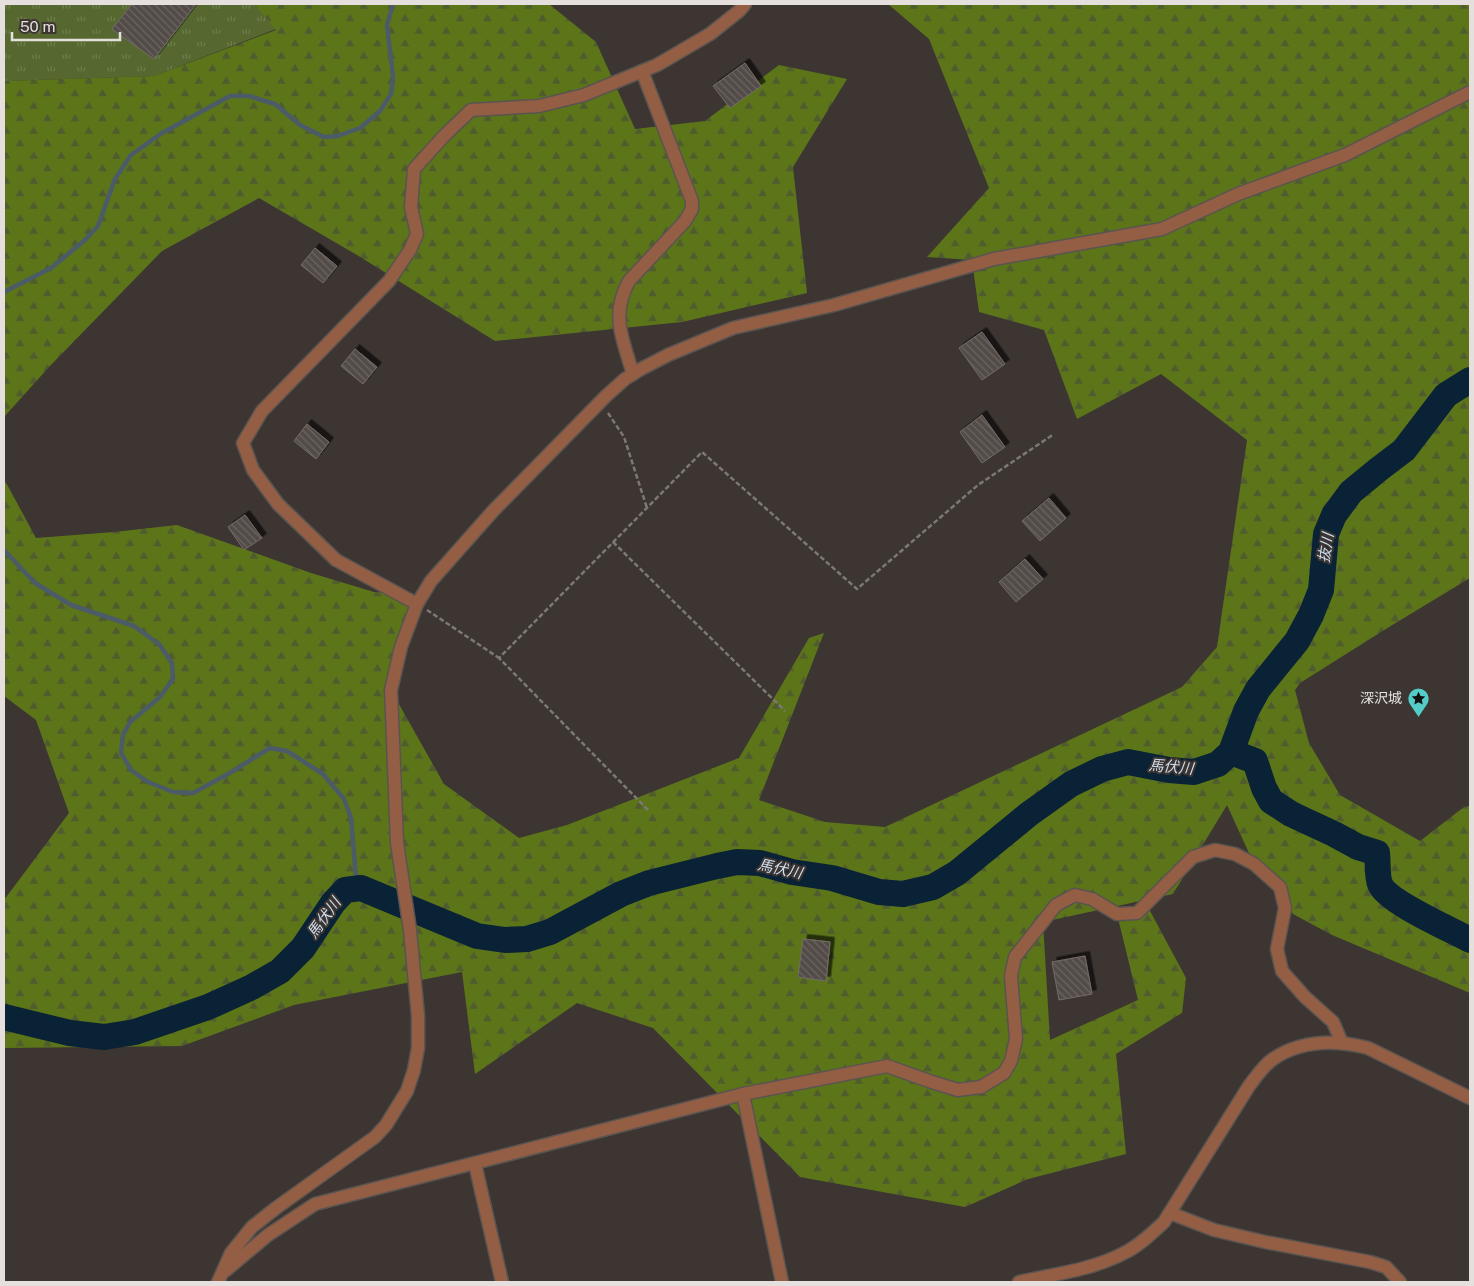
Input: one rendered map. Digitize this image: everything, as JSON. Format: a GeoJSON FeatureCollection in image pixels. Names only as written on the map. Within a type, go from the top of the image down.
{"type":"FeatureCollection","features":[{"type":"Feature","properties":{"kind":"street"},"geometry":{"type":"LineString","coordinates":[[417,604],[336,560],[278,504],[253,470],[243,443],[262,411],[389,280],[410,250],[417,234],[411,207],[414,169],[471,110],[539,106],[584,95],[657,64],[710,34],[745,4]]}},
{"type":"Feature","properties":{"kind":"street"},"geometry":{"type":"LineString","coordinates":[[634,374],[620,331],[619,306],[623,292],[629,281],[685,221],[692,209],[692,201],[642,71]]}},
{"type":"Feature","properties":{"kind":"street"},"geometry":{"type":"LineString","coordinates":[[220,1278],[231,1253],[252,1227],[376,1137],[386,1125],[407,1091],[414,1070],[418,1048],[418,1016],[410,930],[397,843],[391,690],[401,647],[417,604],[431,581],[493,511],[625,379],[668,355],[733,328],[834,306],[994,258],[1162,229],[1238,194],[1345,155],[1470,92]]}},
{"type":"Feature","properties":{"kind":"street"},"geometry":{"type":"LineString","coordinates":[[220,1278],[268,1235],[315,1204],[743,1094],[887,1066],[958,1090],[981,1087],[1004,1073],[1011,1061],[1016,1039],[1011,976],[1015,957],[1056,906],[1075,895],[1092,899],[1117,914],[1137,913],[1192,857],[1215,850],[1234,854],[1254,864],[1280,887],[1285,908],[1277,948],[1282,971],[1305,997],[1333,1022],[1342,1043]]}},
{"type":"Feature","properties":{"kind":"street"},"geometry":{"type":"LineString","coordinates":[[1019,1282],[1090,1266],[1125,1253],[1145,1240],[1164,1222],[1249,1086],[1273,1060],[1290,1051],[1313,1044],[1331,1042],[1368,1048],[1470,1098]]}},
{"type":"Feature","properties":{"kind":"street"},"geometry":{"type":"LineString","coordinates":[[743,1094],[782,1282]]}},
{"type":"Feature","properties":{"kind":"street"},"geometry":{"type":"LineString","coordinates":[[474,1164],[502,1282]]}},
{"type":"Feature","properties":{"kind":"street"},"geometry":{"type":"LineString","coordinates":[[1170,1213],[1214,1230],[1265,1242],[1370,1262],[1386,1267],[1400,1282]]}},
{"type":"Feature","properties":{"kind":"path"},"geometry":{"type":"LineString","coordinates":[[601,402],[624,437],[647,508]]}},
{"type":"Feature","properties":{"kind":"path"},"geometry":{"type":"LineString","coordinates":[[499,658],[702,452],[857,589],[978,485],[1054,434]]}},
{"type":"Feature","properties":{"kind":"path"},"geometry":{"type":"LineString","coordinates":[[613,542],[785,711]]}},
{"type":"Feature","properties":{"kind":"path"},"geometry":{"type":"LineString","coordinates":[[417,604],[499,658],[648,810]]}},
{"type":"Feature","properties":{"kind":"green space"},"geometry":{"type":"Polygon","coordinates":[[[4,4],[256,4],[276,29],[154,76],[4,81],[4,4]]]}},
{"type":"Feature","properties":{"kind":"green space"},"geometry":{"type":"Polygon","coordinates":[[[254,4],[549,4],[596,42],[635,129],[705,121],[779,65],[847,79],[793,167],[807,293],[682,322],[495,341],[357,255],[259,198],[162,251],[49,367],[4,417],[4,81],[154,76],[276,30],[254,4]]]}},
{"type":"Feature","properties":{"kind":"green space"},"geometry":{"type":"Polygon","coordinates":[[[888,4],[1470,4],[1470,578],[1300,683],[1295,690],[1309,743],[1340,795],[1420,841],[1464,807],[1470,806],[1470,993],[1332,935],[1293,914],[1254,864],[1227,805],[1173,894],[1043,922],[1050,1040],[1138,1000],[1117,914],[1149,909],[1186,978],[1182,1013],[1116,1054],[1126,1154],[1028,1179],[965,1207],[800,1177],[653,1028],[577,1003],[475,1074],[462,972],[294,1005],[182,1046],[4,1048],[4,900],[69,813],[36,720],[4,696],[4,479],[36,538],[177,525],[311,573],[374,592],[413,593],[391,690],[444,784],[519,838],[567,825],[739,758],[809,638],[824,633],[759,800],[825,822],[885,827],[1182,687],[1217,647],[1247,440],[1161,374],[1077,419],[1044,330],[979,312],[972,260],[927,257],[989,188],[929,39],[888,4]]]}},
{"type":"Feature","properties":{"kind":"building"},"geometry":{"type":"Polygon","coordinates":[[[132,4],[196,4],[154,59],[112,29],[132,4]]]}},
{"type":"Feature","properties":{"kind":"building"},"geometry":{"type":"Polygon","coordinates":[[[745,63],[761,86],[730,108],[713,86],[745,63]]]}},
{"type":"Feature","properties":{"kind":"building"},"geometry":{"type":"Polygon","coordinates":[[[315,248],[337,266],[323,283],[301,265],[315,248]]]}},
{"type":"Feature","properties":{"kind":"building"},"geometry":{"type":"Polygon","coordinates":[[[982,332],[1005,364],[982,380],[959,348],[982,332]]]}},
{"type":"Feature","properties":{"kind":"building"},"geometry":{"type":"Polygon","coordinates":[[[355,349],[377,367],[363,384],[341,366],[355,349]]]}},
{"type":"Feature","properties":{"kind":"building"},"geometry":{"type":"Polygon","coordinates":[[[982,415],[1005,447],[982,463],[960,432],[982,415]]]}},
{"type":"Feature","properties":{"kind":"building"},"geometry":{"type":"Polygon","coordinates":[[[307,424],[329,442],[316,459],[294,441],[307,424]]]}},
{"type":"Feature","properties":{"kind":"building"},"geometry":{"type":"Polygon","coordinates":[[[1049,498],[1066,518],[1040,541],[1022,521],[1049,498]]]}},
{"type":"Feature","properties":{"kind":"building"},"geometry":{"type":"Polygon","coordinates":[[[245,515],[262,538],[244,550],[228,527],[245,515]]]}},
{"type":"Feature","properties":{"kind":"building"},"geometry":{"type":"Polygon","coordinates":[[[1025,559],[1043,579],[1016,602],[999,582],[1025,559]]]}},
{"type":"Feature","properties":{"kind":"building"},"geometry":{"type":"Polygon","coordinates":[[[803,939],[830,942],[826,981],[798,977],[803,939]]]}},
{"type":"Feature","properties":{"kind":"building"},"geometry":{"type":"Polygon","coordinates":[[[1085,956],[1092,994],[1059,1000],[1052,962],[1085,956]]]}},
{"type":"Feature","properties":{"kind":"waterway"},"geometry":{"type":"LineString","coordinates":[[4,292],[51,268],[85,240],[98,226],[115,179],[131,155],[162,133],[230,96],[249,96],[275,104],[300,125],[324,137],[338,136],[360,128],[380,111],[391,94],[393,77],[387,25],[393,4]]}},
{"type":"Feature","properties":{"kind":"waterway","name":"馬伏川"},"geometry":{"type":"LineString","coordinates":[[4,1017],[70,1033],[104,1037],[135,1032],[208,1007],[252,987],[280,971],[303,948],[333,903],[345,890],[361,888],[477,936],[505,940],[527,939],[550,932],[621,894],[649,883],[737,862],[760,863],[792,872],[832,878],[879,892],[903,894],[933,887],[957,873],[1029,814],[1071,784],[1102,769],[1128,762],[1169,770],[1194,772],[1218,764],[1231,752],[1246,711],[1258,689],[1297,641],[1311,615],[1321,590],[1326,534],[1334,515],[1351,492],[1404,450],[1446,395],[1470,380]]}},
{"type":"Feature","properties":{"kind":"waterway"},"geometry":{"type":"LineString","coordinates":[[4,550],[35,583],[71,605],[134,626],[159,644],[172,663],[173,679],[160,697],[130,722],[123,735],[121,753],[131,770],[148,782],[173,792],[193,793],[270,748],[287,751],[323,774],[344,799],[351,818],[357,889]]}},
{"type":"Feature","properties":{"kind":"waterway","name":"馬伏川"},"geometry":{"type":"LineString","coordinates":[[1231,752],[1255,761],[1264,788],[1271,801],[1291,814],[1358,847],[1377,853],[1380,884],[1394,899],[1470,940]]}},
{"type":"Feature","properties":{"kind":"place","name":"深沢城"},"geometry":{"type":"Point","coordinates":[1418,717]}},
{"type":"Feature","properties":{"kind":"water label","name":"抜川"},"geometry":{"type":"Point","coordinates":[1326,548]}}]}
